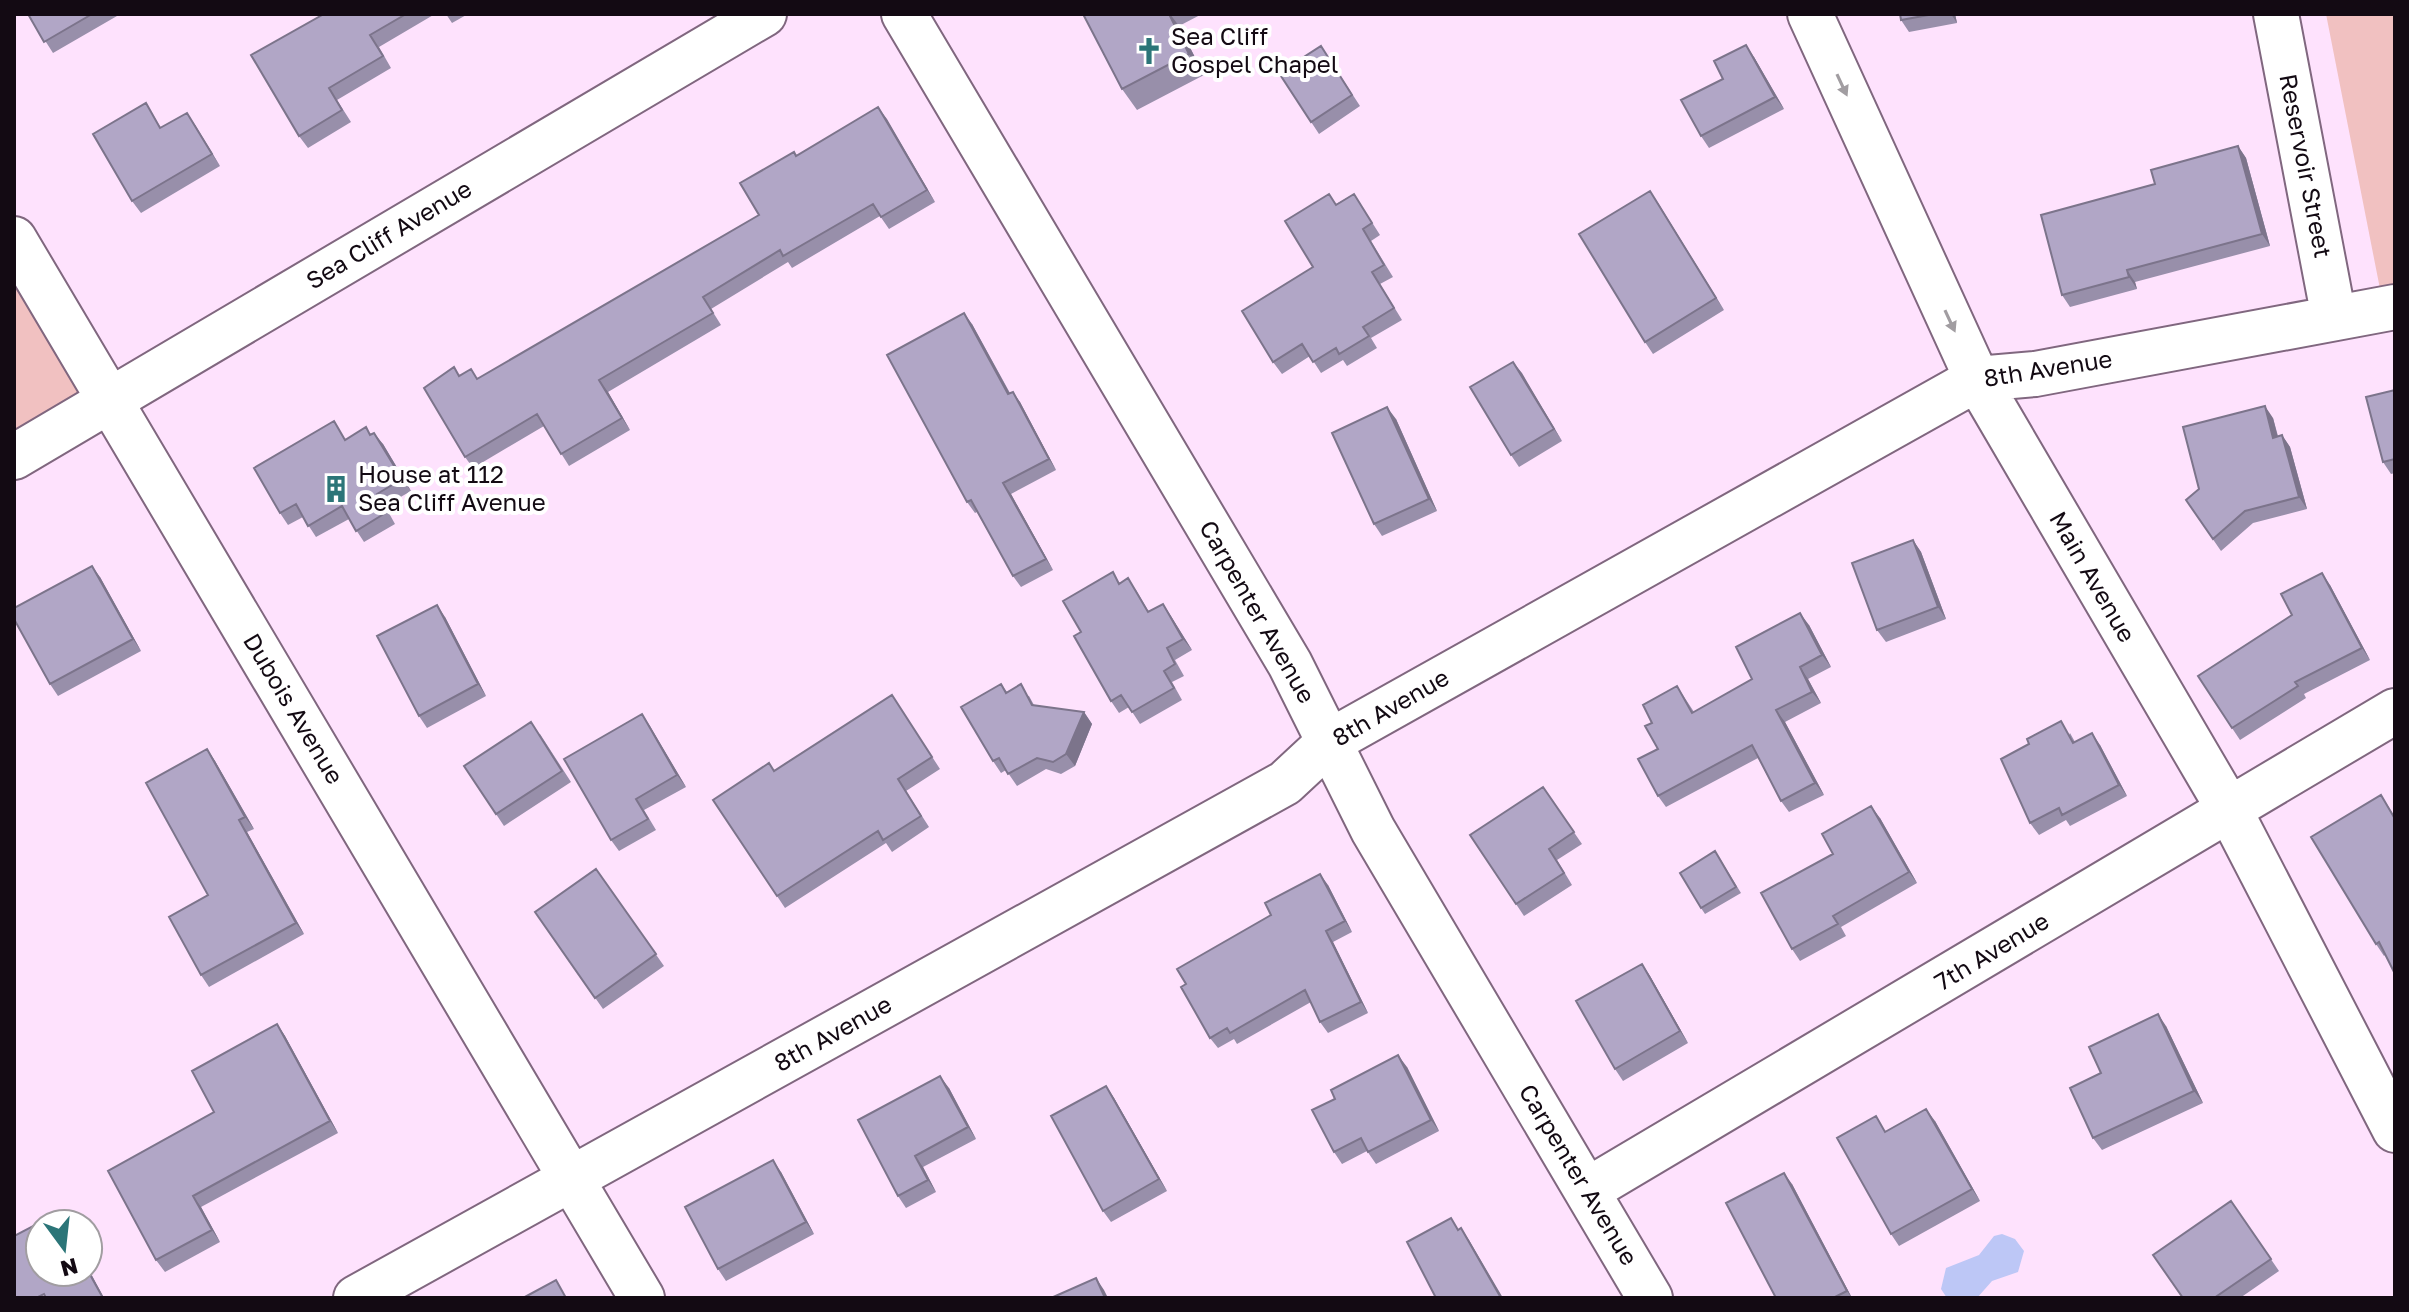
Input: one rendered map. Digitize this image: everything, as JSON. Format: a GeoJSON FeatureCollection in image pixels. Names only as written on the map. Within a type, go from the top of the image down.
{"type":"FeatureCollection","features":[{"type":"Feature","properties":{"kind":"street","name":"Sea Cliff Avenue"},"geometry":{"type":"LineString","coordinates":[[14,457],[764,14]]}},
{"type":"Feature","properties":{"kind":"street","name":"Carpenter Avenue"},"geometry":{"type":"LineString","coordinates":[[904,14],[1290,664],[1373,830],[1650,1298]]}},
{"type":"Feature","properties":{"kind":"street","name":"Main Avenue"},"geometry":{"type":"LineString","coordinates":[[1810,14],[1977,379],[2230,811],[2395,1130]]}},
{"type":"Feature","properties":{"kind":"street","name":"Reservoir Street"},"geometry":{"type":"LineString","coordinates":[[2276,14],[2334,318]]}},
{"type":"Feature","properties":{"kind":"street","name":"Dubois Avenue"},"geometry":{"type":"LineString","coordinates":[[14,239],[642,1298]]}},
{"type":"Feature","properties":{"kind":"street","name":"8th Avenue"},"geometry":{"type":"LineString","coordinates":[[356,1298],[1285,783],[1329,742],[1977,379],[2035,374],[2395,307]]}},
{"type":"Feature","properties":{"kind":"street","name":"7th Avenue"},"geometry":{"type":"LineString","coordinates":[[1588,1190],[2395,711]]}},
{"type":"Feature","properties":{"kind":"shaded area"},"geometry":{"type":"Polygon","coordinates":[[[2326,14],[2395,14],[2395,291],[2381,294],[2326,14]]]}},
{"type":"Feature","properties":{"kind":"shaded area"},"geometry":{"type":"Polygon","coordinates":[[[14,239],[109,401],[14,457],[14,239]]]}},
{"type":"Feature","properties":{"kind":"water"},"geometry":{"type":"Polygon","coordinates":[[[2002,1234],[2015,1239],[2024,1251],[2018,1272],[1992,1281],[1977,1298],[1947,1298],[1941,1289],[1946,1268],[1979,1255],[1994,1236],[2002,1234]]]}},
{"type":"Feature","properties":{"kind":"building"},"geometry":{"type":"Polygon","coordinates":[[[28,14],[92,14],[44,42],[28,14]]]}},
{"type":"Feature","properties":{"kind":"building"},"geometry":{"type":"Polygon","coordinates":[[[324,14],[406,14],[370,35],[383,56],[329,88],[342,110],[299,136],[251,55],[324,14]]]}},
{"type":"Feature","properties":{"kind":"building","name":"Sea Cliff Gospel Chapel"},"geometry":{"type":"Polygon","coordinates":[[[1083,14],[1169,14],[1189,54],[1122,89],[1083,14]]]}},
{"type":"Feature","properties":{"kind":"building"},"geometry":{"type":"Polygon","coordinates":[[[1900,14],[1934,14],[1901,20],[1900,14]]]}},
{"type":"Feature","properties":{"kind":"building"},"geometry":{"type":"Polygon","coordinates":[[[1746,45],[1775,97],[1701,136],[1681,100],[1723,79],[1714,61],[1746,45]]]}},
{"type":"Feature","properties":{"kind":"building"},"geometry":{"type":"Polygon","coordinates":[[[1321,46],[1352,95],[1311,122],[1279,73],[1321,46]]]}},
{"type":"Feature","properties":{"kind":"building"},"geometry":{"type":"Polygon","coordinates":[[[146,103],[160,128],[187,113],[212,154],[132,201],[93,134],[146,103]]]}},
{"type":"Feature","properties":{"kind":"building"},"geometry":{"type":"Polygon","coordinates":[[[878,107],[927,190],[881,217],[873,204],[783,256],[780,250],[703,297],[713,313],[599,380],[622,418],[561,454],[537,414],[465,457],[424,388],[454,367],[459,376],[471,369],[477,379],[759,215],[740,183],[794,152],[796,156],[878,107]]]}},
{"type":"Feature","properties":{"kind":"building"},"geometry":{"type":"Polygon","coordinates":[[[2238,146],[2262,234],[2127,270],[2129,277],[2062,295],[2041,215],[2155,184],[2151,170],[2238,146]]]}},
{"type":"Feature","properties":{"kind":"building"},"geometry":{"type":"Polygon","coordinates":[[[1650,191],[1716,298],[1645,342],[1579,234],[1650,191]]]}},
{"type":"Feature","properties":{"kind":"building"},"geometry":{"type":"Polygon","coordinates":[[[1329,194],[1336,205],[1354,194],[1372,223],[1363,229],[1384,265],[1372,272],[1394,308],[1363,327],[1369,336],[1339,354],[1336,348],[1313,362],[1302,344],[1273,362],[1242,311],[1313,267],[1285,221],[1329,194]]]}},
{"type":"Feature","properties":{"kind":"building"},"geometry":{"type":"Polygon","coordinates":[[[964,313],[1008,394],[1013,392],[1049,459],[1003,483],[1046,559],[1013,576],[971,500],[967,502],[887,355],[964,313]]]}},
{"type":"Feature","properties":{"kind":"building"},"geometry":{"type":"Polygon","coordinates":[[[1513,362],[1554,429],[1511,455],[1470,387],[1513,362]]]}},
{"type":"Feature","properties":{"kind":"building"},"geometry":{"type":"Polygon","coordinates":[[[2395,390],[2395,459],[2383,462],[2366,397],[2395,390]]]}},
{"type":"Feature","properties":{"kind":"building"},"geometry":{"type":"Polygon","coordinates":[[[2265,406],[2273,438],[2282,435],[2299,497],[2245,511],[2213,539],[2186,500],[2199,489],[2183,427],[2265,406]]]}},
{"type":"Feature","properties":{"kind":"building"},"geometry":{"type":"Polygon","coordinates":[[[1387,407],[1429,499],[1374,524],[1332,433],[1387,407]]]}},
{"type":"Feature","properties":{"kind":"building","name":"House at 112 Sea Cliff Avenue"},"geometry":{"type":"Polygon","coordinates":[[[334,421],[345,440],[366,427],[370,435],[374,433],[402,479],[377,494],[387,512],[356,531],[342,506],[308,526],[296,504],[280,513],[254,468],[334,421]]]}},
{"type":"Feature","properties":{"kind":"building"},"geometry":{"type":"Polygon","coordinates":[[[1913,540],[1938,607],[1877,630],[1852,563],[1913,540]]]}},
{"type":"Feature","properties":{"kind":"building"},"geometry":{"type":"Polygon","coordinates":[[[92,566],[133,639],[50,684],[14,619],[14,608],[92,566]]]}},
{"type":"Feature","properties":{"kind":"building"},"geometry":{"type":"Polygon","coordinates":[[[1113,572],[1119,584],[1128,578],[1148,612],[1163,604],[1183,639],[1167,648],[1175,664],[1164,671],[1174,688],[1132,712],[1121,695],[1111,701],[1074,636],[1081,632],[1063,601],[1113,572]]]}},
{"type":"Feature","properties":{"kind":"building"},"geometry":{"type":"Polygon","coordinates":[[[2322,573],[2362,648],[2295,682],[2298,686],[2232,728],[2198,676],[2292,615],[2281,594],[2322,573]]]}},
{"type":"Feature","properties":{"kind":"building"},"geometry":{"type":"Polygon","coordinates":[[[437,605],[478,684],[419,716],[377,636],[437,605]]]}},
{"type":"Feature","properties":{"kind":"building"},"geometry":{"type":"Polygon","coordinates":[[[1800,613],[1822,655],[1800,667],[1812,692],[1776,710],[1815,783],[1781,801],[1752,745],[1658,796],[1638,759],[1658,749],[1645,726],[1652,723],[1643,705],[1677,686],[1692,713],[1752,679],[1736,647],[1800,613]]]}},
{"type":"Feature","properties":{"kind":"building"},"geometry":{"type":"Polygon","coordinates":[[[1001,684],[1006,693],[1021,684],[1032,705],[1084,712],[1066,754],[1053,762],[1037,758],[1008,774],[999,758],[993,761],[961,707],[1001,684]]]}},
{"type":"Feature","properties":{"kind":"building"},"geometry":{"type":"Polygon","coordinates":[[[892,695],[932,757],[898,779],[921,816],[883,840],[878,831],[777,896],[713,800],[769,763],[774,771],[892,695]]]}},
{"type":"Feature","properties":{"kind":"building"},"geometry":{"type":"Polygon","coordinates":[[[642,714],[677,775],[636,799],[648,819],[611,840],[564,759],[642,714]]]}},
{"type":"Feature","properties":{"kind":"building"},"geometry":{"type":"Polygon","coordinates":[[[2061,721],[2073,743],[2092,733],[2119,785],[2062,815],[2059,808],[2030,823],[2001,759],[2029,744],[2027,739],[2061,721]]]}},
{"type":"Feature","properties":{"kind":"building"},"geometry":{"type":"Polygon","coordinates":[[[531,722],[562,771],[496,814],[464,766],[531,722]]]}},
{"type":"Feature","properties":{"kind":"building"},"geometry":{"type":"Polygon","coordinates":[[[207,749],[245,817],[239,820],[296,923],[201,975],[169,917],[208,895],[146,783],[207,749]]]}},
{"type":"Feature","properties":{"kind":"building"},"geometry":{"type":"Polygon","coordinates":[[[1543,787],[1574,832],[1549,849],[1564,873],[1516,904],[1470,835],[1543,787]]]}},
{"type":"Feature","properties":{"kind":"building"},"geometry":{"type":"Polygon","coordinates":[[[2381,795],[2395,819],[2395,974],[2379,942],[2376,944],[2311,837],[2381,795]]]}},
{"type":"Feature","properties":{"kind":"building"},"geometry":{"type":"Polygon","coordinates":[[[1871,806],[1909,872],[1833,916],[1838,924],[1792,949],[1761,893],[1833,854],[1822,834],[1871,806]]]}},
{"type":"Feature","properties":{"kind":"building"},"geometry":{"type":"Polygon","coordinates":[[[1715,851],[1736,887],[1701,908],[1680,873],[1715,851]]]}},
{"type":"Feature","properties":{"kind":"building"},"geometry":{"type":"Polygon","coordinates":[[[596,869],[656,954],[595,998],[535,912],[596,869]]]}},
{"type":"Feature","properties":{"kind":"building"},"geometry":{"type":"Polygon","coordinates":[[[1320,874],[1345,921],[1326,931],[1361,1002],[1320,1022],[1305,990],[1230,1033],[1227,1028],[1210,1038],[1181,987],[1186,984],[1177,969],[1271,915],[1265,903],[1320,874]]]}},
{"type":"Feature","properties":{"kind":"building"},"geometry":{"type":"Polygon","coordinates":[[[1642,964],[1680,1031],[1615,1069],[1576,1001],[1642,964]]]}},
{"type":"Feature","properties":{"kind":"building"},"geometry":{"type":"Polygon","coordinates":[[[2158,1014],[2194,1091],[2093,1138],[2070,1088],[2101,1073],[2089,1047],[2158,1014]]]}},
{"type":"Feature","properties":{"kind":"building"},"geometry":{"type":"Polygon","coordinates":[[[277,1024],[330,1121],[193,1196],[212,1230],[156,1260],[108,1171],[214,1112],[192,1071],[277,1024]]]}},
{"type":"Feature","properties":{"kind":"building"},"geometry":{"type":"Polygon","coordinates":[[[1398,1055],[1431,1120],[1368,1152],[1361,1138],[1334,1152],[1312,1110],[1335,1099],[1331,1090],[1398,1055]]]}},
{"type":"Feature","properties":{"kind":"building"},"geometry":{"type":"Polygon","coordinates":[[[940,1076],[968,1127],[915,1156],[928,1180],[898,1196],[858,1120],[940,1076]]]}},
{"type":"Feature","properties":{"kind":"building"},"geometry":{"type":"Polygon","coordinates":[[[1106,1086],[1159,1179],[1103,1211],[1051,1116],[1106,1086]]]}},
{"type":"Feature","properties":{"kind":"building"},"geometry":{"type":"Polygon","coordinates":[[[1926,1109],[1972,1189],[1891,1234],[1837,1138],[1876,1116],[1885,1132],[1926,1109]]]}},
{"type":"Feature","properties":{"kind":"building"},"geometry":{"type":"Polygon","coordinates":[[[773,1160],[806,1222],[718,1269],[685,1207],[773,1160]]]}},
{"type":"Feature","properties":{"kind":"building"},"geometry":{"type":"Polygon","coordinates":[[[1784,1173],[1847,1291],[1833,1298],[1776,1298],[1726,1203],[1784,1173]]]}},
{"type":"Feature","properties":{"kind":"building"},"geometry":{"type":"Polygon","coordinates":[[[2231,1201],[2271,1259],[2214,1298],[2183,1298],[2153,1255],[2231,1201]]]}},
{"type":"Feature","properties":{"kind":"building"},"geometry":{"type":"Polygon","coordinates":[[[1451,1218],[1458,1230],[1461,1228],[1501,1298],[1436,1298],[1407,1242],[1451,1218]]]}},
{"type":"Feature","properties":{"kind":"building"},"geometry":{"type":"Polygon","coordinates":[[[24,1231],[24,1288],[97,1288],[103,1298],[46,1298],[44,1294],[36,1298],[14,1298],[14,1236],[24,1231]]]}},
{"type":"Feature","properties":{"kind":"building"},"geometry":{"type":"Polygon","coordinates":[[[1096,1278],[1105,1298],[1051,1298],[1096,1278]]]}},
{"type":"Feature","properties":{"kind":"building"},"geometry":{"type":"Polygon","coordinates":[[[556,1280],[566,1298],[523,1298],[556,1280]]]}},
{"type":"Feature","properties":{"kind":"place","name":"Sea Cliff Gospel Chapel"},"geometry":{"type":"Point","coordinates":[1149,51]}},
{"type":"Feature","properties":{"kind":"place","name":"House at 112 Sea Cliff Avenue"},"geometry":{"type":"Point","coordinates":[336,489]}}]}
